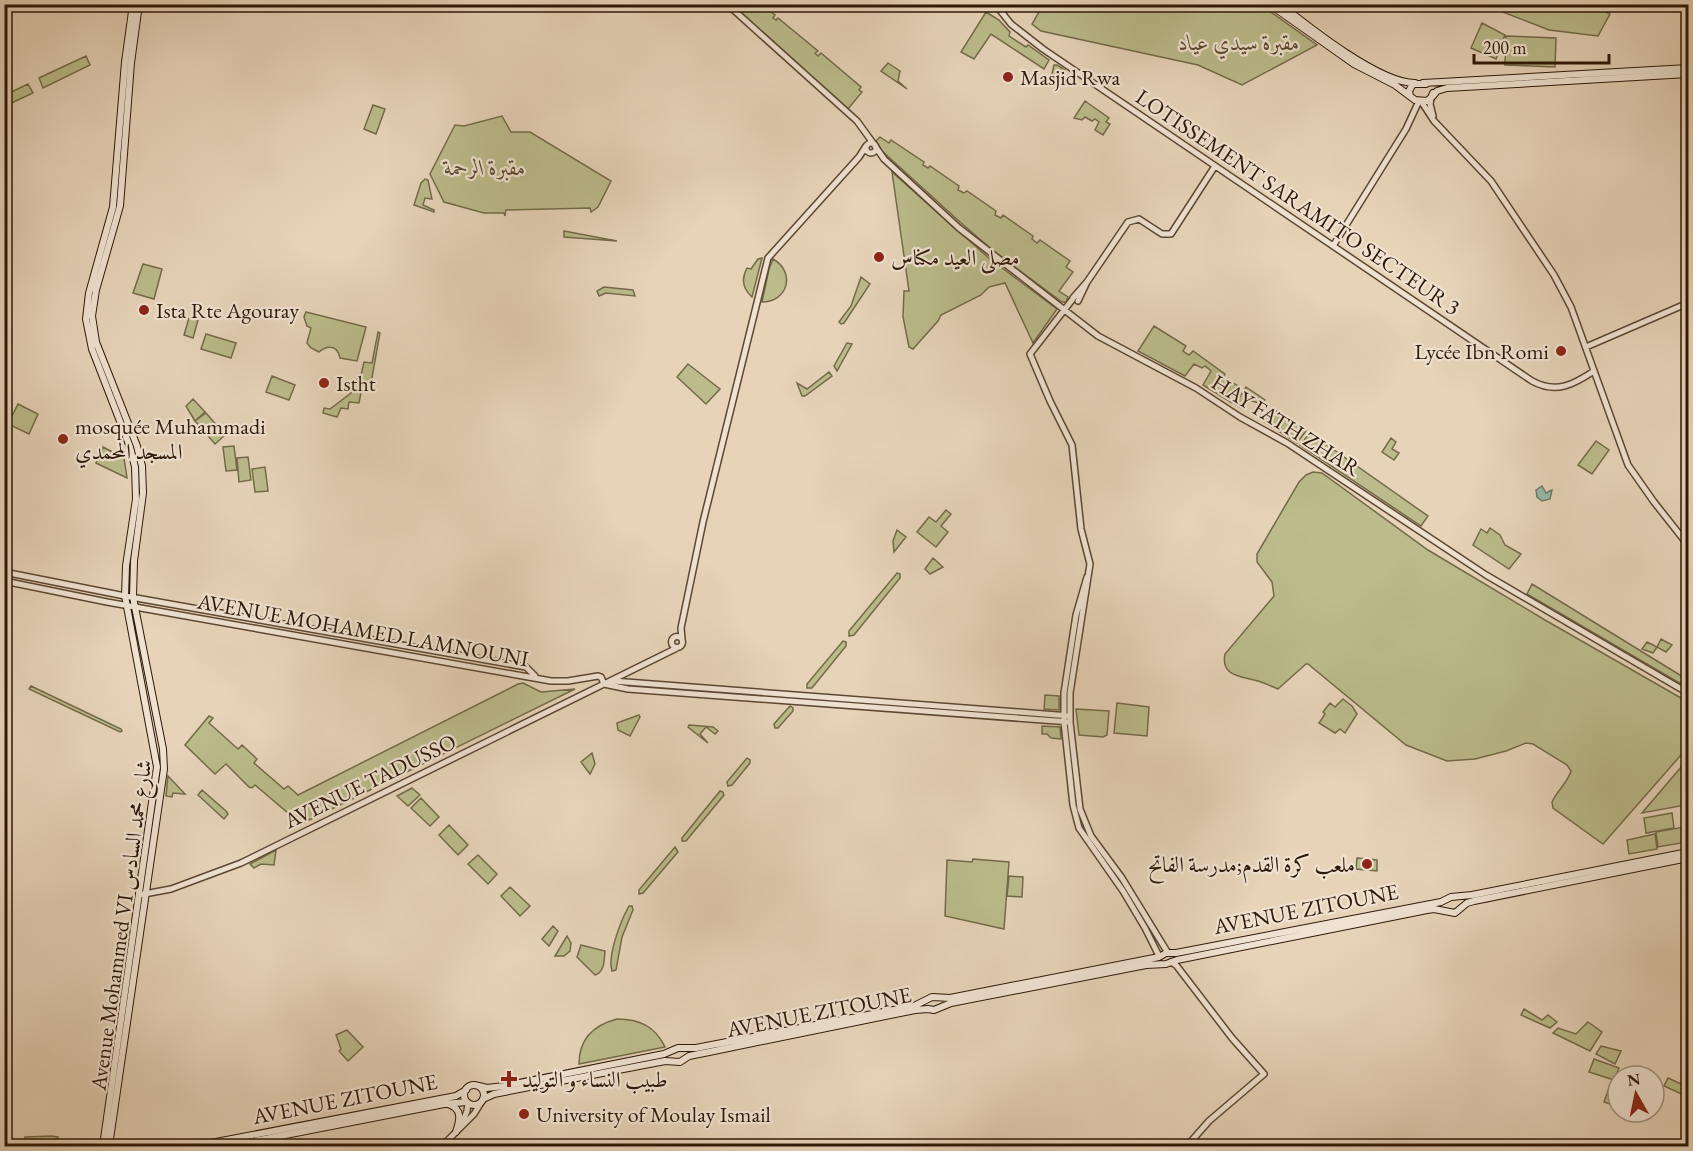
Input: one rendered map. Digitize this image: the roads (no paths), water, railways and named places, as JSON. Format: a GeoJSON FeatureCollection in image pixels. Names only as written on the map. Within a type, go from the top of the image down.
{"type":"FeatureCollection","features":[{"type":"Feature","properties":{"kind":"main road","name":"Avenue Mohammed VI شارع محمد السادس"},"geometry":{"type":"LineString","coordinates":[[109,1146],[143,895],[157,760],[125,596],[126,566],[136,500],[138,466],[92,349],[86,327],[86,310],[113,207],[124,62],[133,4]]}},
{"type":"Feature","properties":{"kind":"main road","name":"Avenue Mohammed VI شارع محمد السادس"},"geometry":{"type":"LineString","coordinates":[[103,1146],[164,769],[163,749],[133,597],[134,561],[143,493],[134,437],[96,342],[92,316],[94,296],[116,226],[121,199],[131,63],[139,4]]}},
{"type":"Feature","properties":{"kind":"main road"},"geometry":{"type":"LineString","coordinates":[[1269,4],[1281,8],[1367,65],[1404,82],[1689,68]]}},
{"type":"Feature","properties":{"kind":"main road"},"geometry":{"type":"LineString","coordinates":[[1281,8],[1354,64],[1395,85],[1416,99],[1426,101],[1437,91],[1447,88],[1689,74]]}},
{"type":"Feature","properties":{"kind":"main road"},"geometry":{"type":"LineString","coordinates":[[1416,99],[1410,88],[1420,83],[1432,88],[1432,97]]}},
{"type":"Feature","properties":{"kind":"main road","name":"AVENUE ZITOUNE"},"geometry":{"type":"LineString","coordinates":[[479,1086],[492,1088],[526,1082],[682,1049],[914,1006],[928,999],[950,998],[1689,852]]}},
{"type":"Feature","properties":{"kind":"main road"},"geometry":{"type":"LineString","coordinates":[[1460,909],[1460,902],[1451,898],[1444,905],[1447,912],[1455,913],[1460,909],[1467,903],[1474,901],[1689,858]]}},
{"type":"Feature","properties":{"kind":"main road","name":"AVENUE ZITOUNE"},"geometry":{"type":"LineString","coordinates":[[482,1100],[494,1094],[665,1061],[684,1060],[717,1050],[928,1009],[934,1010],[951,1003],[1146,965],[1163,964],[1426,910],[1447,912]]}},
{"type":"Feature","properties":{"kind":"main road"},"geometry":{"type":"LineString","coordinates":[[1163,964],[1159,961],[1163,955],[1173,957],[1172,962]]}},
{"type":"Feature","properties":{"kind":"main road"},"geometry":{"type":"LineString","coordinates":[[936,998],[939,1002],[938,1008]]}},
{"type":"Feature","properties":{"kind":"main road"},"geometry":{"type":"LineString","coordinates":[[928,999],[926,1004],[928,1009]]}},
{"type":"Feature","properties":{"kind":"main road"},"geometry":{"type":"LineString","coordinates":[[682,1049],[685,1054],[684,1060]]}},
{"type":"Feature","properties":{"kind":"main road"},"geometry":{"type":"LineString","coordinates":[[674,1051],[672,1055],[675,1061]]}},
{"type":"Feature","properties":{"kind":"main road"},"geometry":{"type":"LineString","coordinates":[[470,1086],[479,1086],[484,1093],[482,1100],[477,1104],[468,1102],[465,1096],[466,1090],[470,1086]]}},
{"type":"Feature","properties":{"kind":"main road","name":"AVENUE ZITOUNE"},"geometry":{"type":"LineString","coordinates":[[195,1146],[456,1096],[466,1090]]}},
{"type":"Feature","properties":{"kind":"main road","name":"AVENUE ZITOUNE"},"geometry":{"type":"LineString","coordinates":[[229,1146],[444,1104],[468,1102]]}},
{"type":"Feature","properties":{"kind":"main road"},"geometry":{"type":"LineString","coordinates":[[444,1104],[453,1106],[459,1113],[458,1130]]}},
{"type":"Feature","properties":{"kind":"street"},"geometry":{"type":"LineString","coordinates":[[727,4],[856,121],[867,134],[870,145],[875,150],[859,157]]}},
{"type":"Feature","properties":{"kind":"street","name":"LOTISSEMENT SARAMITO SECTEUR 3"},"geometry":{"type":"LineString","coordinates":[[995,4],[1005,18],[1023,35],[1538,384],[1551,388],[1566,387],[1594,371]]}},
{"type":"Feature","properties":{"kind":"street"},"geometry":{"type":"LineString","coordinates":[[1432,97],[1430,108],[1434,121]]}},
{"type":"Feature","properties":{"kind":"street"},"geometry":{"type":"LineString","coordinates":[[1416,99],[1434,121],[1468,154],[1500,193],[1567,298],[1623,456],[1631,470],[1689,545]]}},
{"type":"Feature","properties":{"kind":"street"},"geometry":{"type":"LineString","coordinates":[[1333,246],[1413,116],[1416,99]]}},
{"type":"Feature","properties":{"kind":"street"},"geometry":{"type":"LineString","coordinates":[[1413,116],[1421,112],[1429,115]]}},
{"type":"Feature","properties":{"kind":"street"},"geometry":{"type":"LineString","coordinates":[[672,643],[675,647],[682,644],[681,628],[704,522],[768,258],[870,145]]}},
{"type":"Feature","properties":{"kind":"street"},"geometry":{"type":"LineString","coordinates":[[870,145],[884,159]]}},
{"type":"Feature","properties":{"kind":"street"},"geometry":{"type":"LineString","coordinates":[[871,153],[884,159]]}},
{"type":"Feature","properties":{"kind":"street","name":"HAY FATH ZHAR"},"geometry":{"type":"LineString","coordinates":[[884,159],[959,228],[1098,336],[1196,388],[1240,417],[1287,443],[1486,575],[1689,693]]}},
{"type":"Feature","properties":{"kind":"street"},"geometry":{"type":"LineString","coordinates":[[1163,955],[1136,899],[1088,828],[1079,802],[1067,719],[1072,674],[1090,570],[1089,559],[1081,529],[1072,445],[1030,354],[1075,300],[1128,222],[1139,219],[1162,234],[1172,234],[1215,166]]}},
{"type":"Feature","properties":{"kind":"street"},"geometry":{"type":"LineString","coordinates":[[1586,347],[1689,303]]}},
{"type":"Feature","properties":{"kind":"street","name":"AVENUE MOHAMED LAMNOUNI"},"geometry":{"type":"LineString","coordinates":[[4,572],[125,596],[526,667],[537,677]]}},
{"type":"Feature","properties":{"kind":"street","name":"AVENUE MOHAMED LAMNOUNI"},"geometry":{"type":"LineString","coordinates":[[4,581],[126,605],[537,677]]}},
{"type":"Feature","properties":{"kind":"street"},"geometry":{"type":"LineString","coordinates":[[668,653],[681,628]]}},
{"type":"Feature","properties":{"kind":"street"},"geometry":{"type":"LineString","coordinates":[[675,636],[682,639]]}},
{"type":"Feature","properties":{"kind":"street","name":"AVENUE TADUSSO"},"geometry":{"type":"LineString","coordinates":[[143,895],[177,887],[241,863],[679,647]]}},
{"type":"Feature","properties":{"kind":"street"},"geometry":{"type":"LineString","coordinates":[[537,677],[559,682],[600,676],[604,684],[628,689],[1067,719]]}},
{"type":"Feature","properties":{"kind":"street"},"geometry":{"type":"LineString","coordinates":[[611,681],[1067,719]]}},
{"type":"Feature","properties":{"kind":"street"},"geometry":{"type":"LineString","coordinates":[[1172,962],[1232,1038],[1264,1074],[1209,1121],[1187,1146]]}},
{"type":"Feature","properties":{"kind":"street"},"geometry":{"type":"LineString","coordinates":[[442,1146],[474,1114],[482,1100]]}},
{"type":"Feature","properties":{"kind":"street"},"geometry":{"type":"LineString","coordinates":[[458,1130],[467,1112],[468,1102]]}},
{"type":"Feature","properties":{"kind":"place","name":"Masjid Rwa"},"geometry":{"type":"Point","coordinates":[1008,77]}},
{"type":"Feature","properties":{"kind":"place","name":"مصلى العيد مكناس"},"geometry":{"type":"Point","coordinates":[879,257]}},
{"type":"Feature","properties":{"kind":"place","name":"Ista Rte Agouray"},"geometry":{"type":"Point","coordinates":[144,310]}},
{"type":"Feature","properties":{"kind":"place","name":"Lycée Ibn Romi"},"geometry":{"type":"Point","coordinates":[1561,351]}},
{"type":"Feature","properties":{"kind":"place","name":"Istht"},"geometry":{"type":"Point","coordinates":[324,383]}},
{"type":"Feature","properties":{"kind":"place","name":"mosquée Muhammadi المسجد المحمدي"},"geometry":{"type":"Point","coordinates":[63,439]}},
{"type":"Feature","properties":{"kind":"place","name":"ملعب كرة القدم;مدرسة الفاتح"},"geometry":{"type":"Point","coordinates":[1367,864]}},
{"type":"Feature","properties":{"kind":"place","name":"طبيب النساء و التوليد"},"geometry":{"type":"Point","coordinates":[509,1079]}},
{"type":"Feature","properties":{"kind":"place","name":"University of Moulay Ismail"},"geometry":{"type":"Point","coordinates":[524,1114]}},
{"type":"Feature","properties":{"kind":"park label","name":"مقبرة سيدي عياد"},"geometry":{"type":"Point","coordinates":[1239,42]}},
{"type":"Feature","properties":{"kind":"park label","name":"مقبرة الرحمة"},"geometry":{"type":"Point","coordinates":[485,167]}}]}
